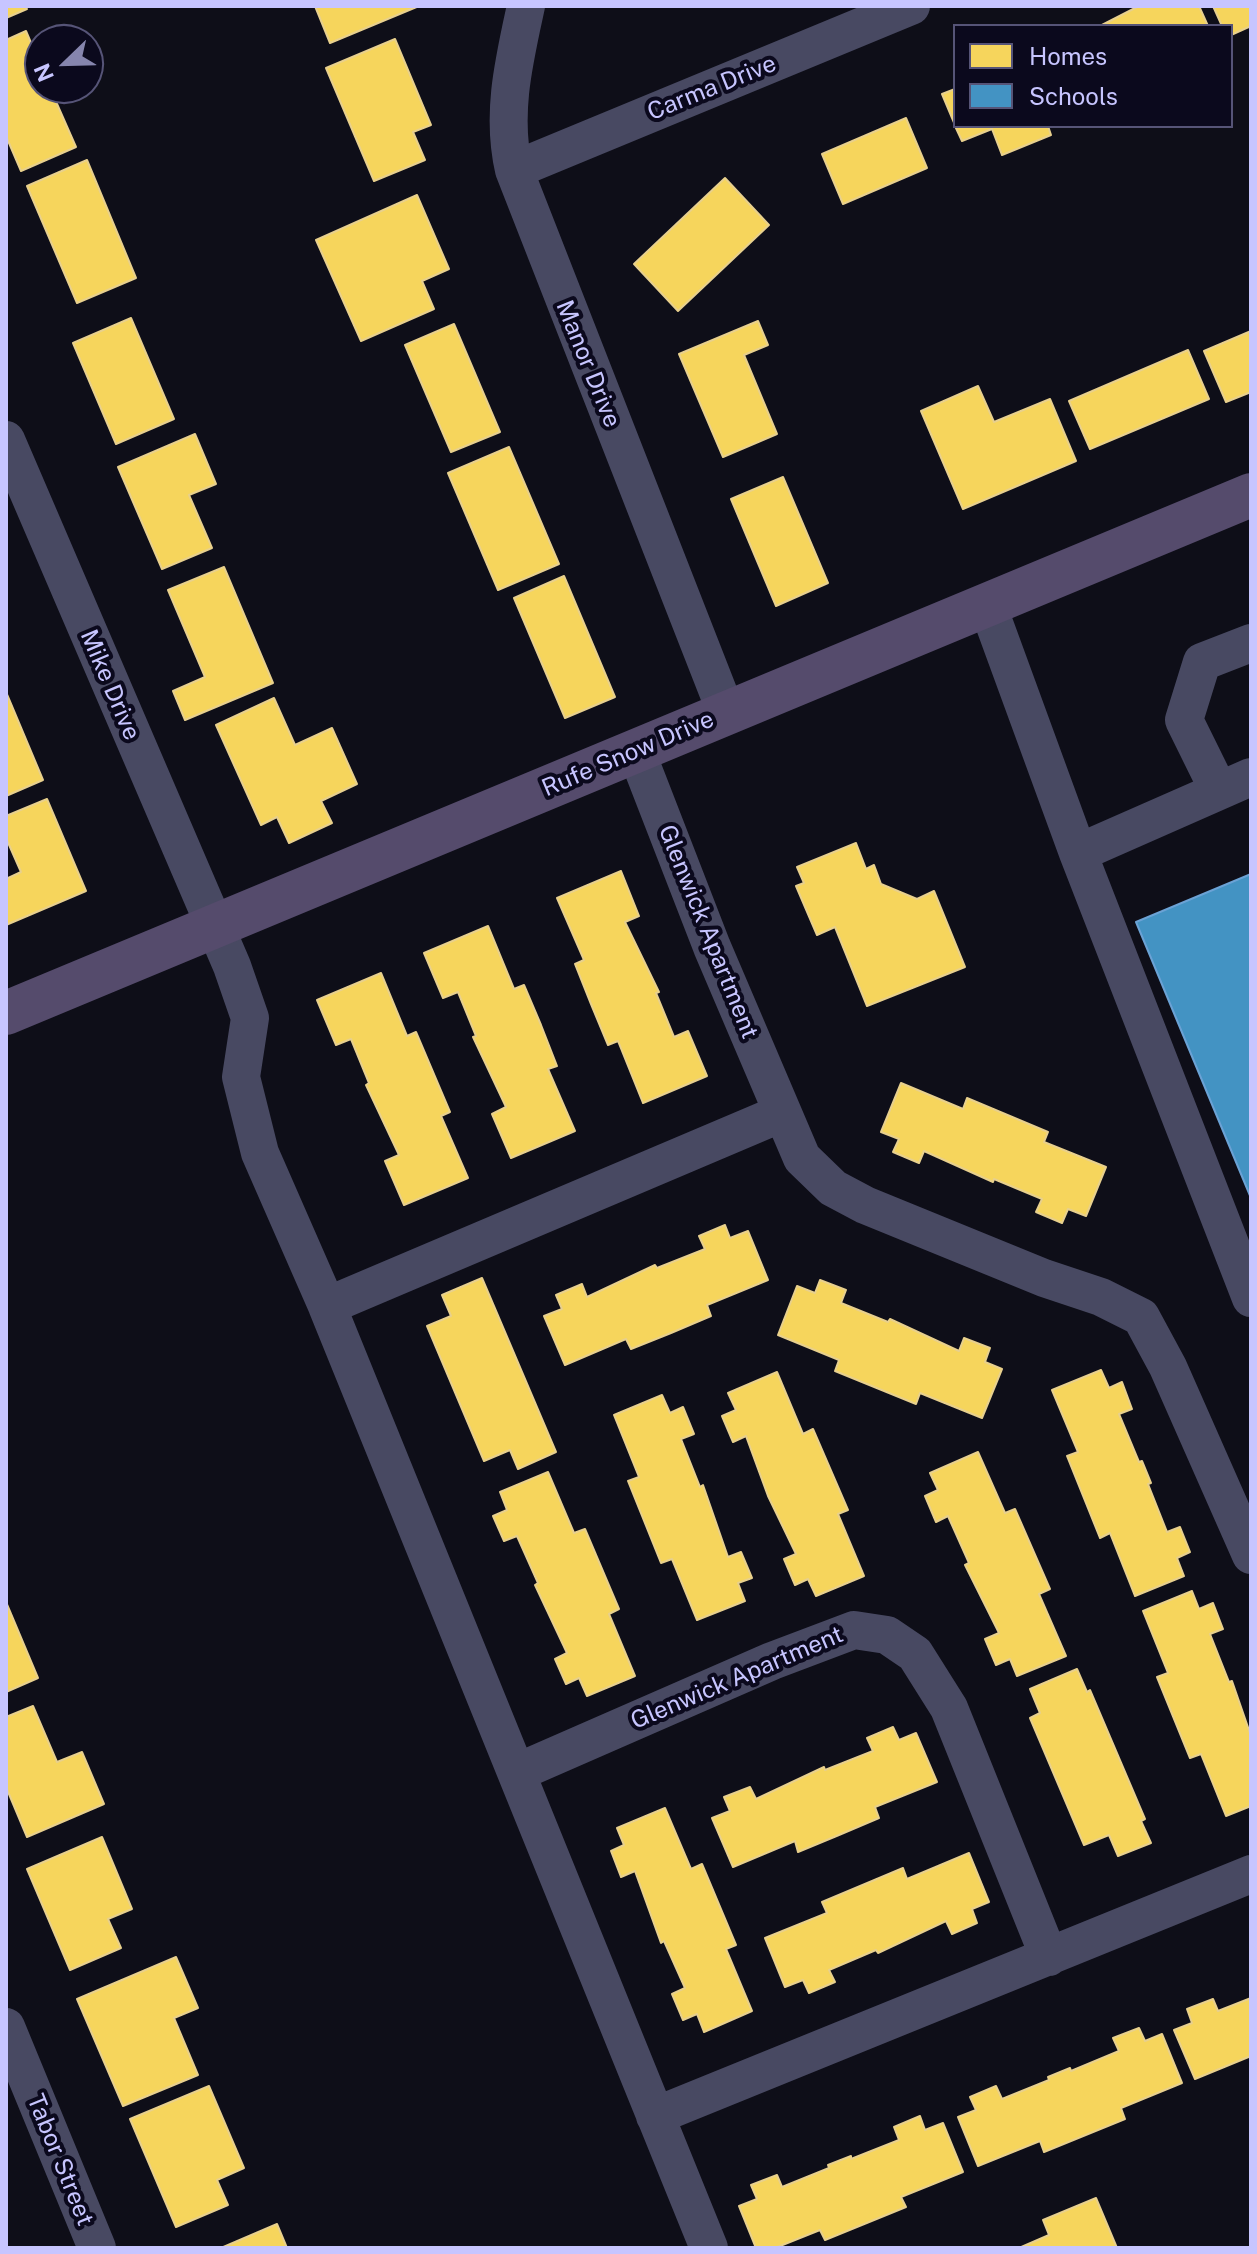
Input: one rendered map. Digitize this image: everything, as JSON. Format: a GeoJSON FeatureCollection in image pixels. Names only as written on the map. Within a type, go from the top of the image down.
{"type":"FeatureCollection","features":[{"type":"Feature","properties":{"kind":"main road","name":"Rufe Snow Drive"},"geometry":{"type":"LineString","coordinates":[[6,1013],[214,930],[726,712],[1251,495]]}},
{"type":"Feature","properties":{"kind":"street","name":"Manor Drive"},"geometry":{"type":"LineString","coordinates":[[526,6],[508,91],[508,145],[514,170],[726,712]]}},
{"type":"Feature","properties":{"kind":"street","name":"Carma Drive"},"geometry":{"type":"LineString","coordinates":[[514,170],[911,6]]}},
{"type":"Feature","properties":{"kind":"street","name":"Mike Drive"},"geometry":{"type":"LineString","coordinates":[[6,440],[214,930]]}},
{"type":"Feature","properties":{"kind":"street"},"geometry":{"type":"LineString","coordinates":[[987,604],[1078,853],[1251,1298]]}},
{"type":"Feature","properties":{"kind":"street"},"geometry":{"type":"LineString","coordinates":[[1078,853],[1235,784],[1184,720],[1202,662],[1251,643]]}},
{"type":"Feature","properties":{"kind":"street","name":"Glenwick Apartment"},"geometry":{"type":"LineString","coordinates":[[636,751],[712,947],[802,1158],[833,1188],[865,1205],[1044,1278],[1101,1297],[1141,1317],[1168,1367],[1251,1555]]}},
{"type":"Feature","properties":{"kind":"street"},"geometry":{"type":"LineString","coordinates":[[214,930],[232,966],[250,1018],[241,1077],[260,1153],[327,1306],[709,2248]]}},
{"type":"Feature","properties":{"kind":"street"},"geometry":{"type":"LineString","coordinates":[[327,1306],[782,1113]]}},
{"type":"Feature","properties":{"kind":"street","name":"Glenwick Apartment"},"geometry":{"type":"LineString","coordinates":[[518,1772],[772,1661],[854,1630],[887,1635],[915,1654],[949,1708],[1049,1957]]}},
{"type":"Feature","properties":{"kind":"street"},"geometry":{"type":"LineString","coordinates":[[655,2116],[1251,1874]]}},
{"type":"Feature","properties":{"kind":"street","name":"Tabor Street"},"geometry":{"type":"LineString","coordinates":[[6,2027],[97,2248]]}},
{"type":"Feature","properties":{"kind":"building: Homes"},"geometry":{"type":"Polygon","coordinates":[[[6,6],[25,6],[27,9],[6,18],[6,6]]]}},
{"type":"Feature","properties":{"kind":"building: Homes"},"geometry":{"type":"Polygon","coordinates":[[[315,6],[419,6],[330,43],[315,6]]]}},
{"type":"Feature","properties":{"kind":"building: Homes"},"geometry":{"type":"Polygon","coordinates":[[[1139,6],[1199,6],[1207,24],[1104,24],[1139,6]]]}},
{"type":"Feature","properties":{"kind":"building: Homes"},"geometry":{"type":"Polygon","coordinates":[[[1213,6],[1251,6],[1251,26],[1233,34],[1233,24],[1221,24],[1213,6]]]}},
{"type":"Feature","properties":{"kind":"building: Homes"},"geometry":{"type":"Polygon","coordinates":[[[24,32],[24,104],[57,104],[76,147],[21,171],[6,136],[6,40],[24,32]]]}},
{"type":"Feature","properties":{"kind":"building: Homes"},"geometry":{"type":"Polygon","coordinates":[[[395,39],[431,125],[413,132],[425,160],[374,181],[326,68],[395,39]]]}},
{"type":"Feature","properties":{"kind":"building: Homes"},"geometry":{"type":"Polygon","coordinates":[[[953,90],[953,120],[942,94],[953,90]]]}},
{"type":"Feature","properties":{"kind":"building: Homes"},"geometry":{"type":"Polygon","coordinates":[[[906,118],[927,168],[843,204],[822,154],[906,118]]]}},
{"type":"Feature","properties":{"kind":"building: Homes"},"geometry":{"type":"Polygon","coordinates":[[[956,128],[1049,128],[1051,135],[1002,155],[992,129],[962,141],[956,128]]]}},
{"type":"Feature","properties":{"kind":"building: Homes"},"geometry":{"type":"Polygon","coordinates":[[[87,160],[136,278],[77,303],[27,186],[87,160]]]}},
{"type":"Feature","properties":{"kind":"building: Homes"},"geometry":{"type":"Polygon","coordinates":[[[725,178],[769,225],[678,311],[634,264],[725,178]]]}},
{"type":"Feature","properties":{"kind":"building: Homes"},"geometry":{"type":"Polygon","coordinates":[[[417,195],[449,269],[422,281],[434,309],[361,341],[316,240],[417,195]]]}},
{"type":"Feature","properties":{"kind":"building: Homes"},"geometry":{"type":"Polygon","coordinates":[[[131,318],[174,419],[116,444],[73,343],[131,318]]]}},
{"type":"Feature","properties":{"kind":"building: Homes"},"geometry":{"type":"Polygon","coordinates":[[[758,321],[768,345],[744,355],[777,434],[723,457],[679,354],[758,321]]]}},
{"type":"Feature","properties":{"kind":"building: Homes"},"geometry":{"type":"Polygon","coordinates":[[[454,324],[500,432],[451,452],[405,345],[454,324]]]}},
{"type":"Feature","properties":{"kind":"building: Homes"},"geometry":{"type":"Polygon","coordinates":[[[1251,331],[1251,392],[1226,402],[1204,351],[1251,331]]]}},
{"type":"Feature","properties":{"kind":"building: Homes"},"geometry":{"type":"Polygon","coordinates":[[[1188,350],[1209,399],[1090,449],[1069,401],[1188,350]]]}},
{"type":"Feature","properties":{"kind":"building: Homes"},"geometry":{"type":"Polygon","coordinates":[[[978,386],[994,422],[1050,399],[1076,461],[963,509],[921,411],[978,386]]]}},
{"type":"Feature","properties":{"kind":"building: Homes"},"geometry":{"type":"Polygon","coordinates":[[[195,434],[216,484],[189,495],[212,548],[162,569],[118,467],[195,434]]]}},
{"type":"Feature","properties":{"kind":"building: Homes"},"geometry":{"type":"Polygon","coordinates":[[[509,447],[559,564],[498,590],[448,473],[509,447]]]}},
{"type":"Feature","properties":{"kind":"building: Homes"},"geometry":{"type":"Polygon","coordinates":[[[783,477],[828,583],[776,606],[731,499],[783,477]]]}},
{"type":"Feature","properties":{"kind":"building: Homes"},"geometry":{"type":"Polygon","coordinates":[[[224,567],[273,683],[185,720],[173,691],[205,677],[168,590],[224,567]]]}},
{"type":"Feature","properties":{"kind":"building: Homes"},"geometry":{"type":"Polygon","coordinates":[[[564,576],[615,697],[565,718],[514,598],[564,576]]]}},
{"type":"Feature","properties":{"kind":"building: Homes"},"geometry":{"type":"Polygon","coordinates":[[[6,692],[43,780],[6,796],[6,692]]]}},
{"type":"Feature","properties":{"kind":"building: Homes"},"geometry":{"type":"Polygon","coordinates":[[[274,698],[295,745],[332,728],[357,784],[321,801],[332,823],[289,843],[277,817],[261,825],[216,725],[274,698]]]}},
{"type":"Feature","properties":{"kind":"building: Homes"},"geometry":{"type":"Polygon","coordinates":[[[47,799],[86,891],[6,925],[6,879],[21,872],[6,838],[6,816],[47,799]]]}},
{"type":"Feature","properties":{"kind":"building: Homes"},"geometry":{"type":"Polygon","coordinates":[[[856,843],[866,869],[874,865],[881,884],[917,899],[934,891],[965,967],[867,1006],[835,927],[817,935],[796,886],[804,883],[797,867],[856,843]]]}},
{"type":"Feature","properties":{"kind":"building: Homes"},"geometry":{"type":"Polygon","coordinates":[[[621,871],[639,916],[625,922],[659,992],[656,993],[674,1037],[688,1031],[707,1076],[643,1103],[618,1041],[608,1045],[575,964],[584,960],[557,898],[621,871]]]}},
{"type":"Feature","properties":{"kind":"building: Homes"},"geometry":{"type":"Polygon","coordinates":[[[488,926],[514,989],[524,985],[541,1025],[557,1066],[548,1069],[575,1131],[511,1158],[492,1114],[506,1107],[473,1037],[476,1036],[458,992],[443,998],[424,953],[488,926]]]}},
{"type":"Feature","properties":{"kind":"building: Homes"},"geometry":{"type":"Polygon","coordinates":[[[381,973],[407,1036],[416,1032],[450,1112],[441,1116],[468,1178],[404,1205],[385,1161],[399,1155],[366,1085],[369,1083],[351,1039],[336,1045],[317,1000],[381,973]]]}},
{"type":"Feature","properties":{"kind":"building: Homes"},"geometry":{"type":"Polygon","coordinates":[[[901,1083],[963,1109],[967,1098],[1048,1132],[1044,1142],[1106,1167],[1086,1216],[1068,1209],[1062,1223],[1036,1212],[1042,1199],[994,1179],[993,1182],[924,1151],[919,1163],[893,1152],[899,1139],[881,1132],[901,1083]]]}},
{"type":"Feature","properties":{"kind":"building: Homes"},"geometry":{"type":"Polygon","coordinates":[[[725,1225],[730,1238],[748,1231],[768,1280],[707,1305],[711,1316],[671,1333],[631,1349],[626,1339],[565,1365],[544,1316],[562,1309],[556,1295],[582,1284],[587,1297],[655,1265],[657,1268],[705,1249],[699,1236],[725,1225]]]}},
{"type":"Feature","properties":{"kind":"building: Homes"},"geometry":{"type":"Polygon","coordinates":[[[482,1278],[556,1452],[518,1469],[510,1450],[484,1461],[427,1326],[451,1316],[442,1295],[482,1278]]]}},
{"type":"Feature","properties":{"kind":"building: Homes"},"geometry":{"type":"Polygon","coordinates":[[[820,1280],[846,1290],[841,1303],[888,1322],[890,1319],[959,1351],[964,1338],[990,1348],[985,1362],[1002,1369],[982,1418],[920,1393],[916,1404],[835,1371],[839,1360],[778,1335],[797,1286],[815,1293],[820,1280]]]}},
{"type":"Feature","properties":{"kind":"building: Homes"},"geometry":{"type":"Polygon","coordinates":[[[1101,1370],[1109,1388],[1122,1382],[1132,1409],[1119,1414],[1151,1483],[1148,1484],[1167,1532],[1180,1527],[1190,1552],[1177,1558],[1184,1576],[1135,1596],[1110,1533],[1100,1538],[1067,1456],[1078,1452],[1052,1390],[1101,1370]]]}},
{"type":"Feature","properties":{"kind":"building: Homes"},"geometry":{"type":"Polygon","coordinates":[[[777,1372],[803,1434],[813,1429],[848,1510],[838,1514],[864,1576],[816,1596],[808,1579],[795,1585],[784,1559],[796,1554],[768,1496],[746,1436],[733,1442],[722,1416],[736,1410],[728,1393],[777,1372]]]}},
{"type":"Feature","properties":{"kind":"building: Homes"},"geometry":{"type":"Polygon","coordinates":[[[662,1395],[670,1413],[683,1407],[694,1434],[681,1439],[700,1487],[703,1485],[728,1557],[741,1552],[752,1578],[738,1583],[745,1601],[697,1620],[672,1559],[661,1563],[628,1481],[639,1477],[614,1415],[662,1395]]]}},
{"type":"Feature","properties":{"kind":"building: Homes"},"geometry":{"type":"Polygon","coordinates":[[[978,1452],[1005,1513],[1015,1509],[1050,1589],[1039,1594],[1066,1656],[1017,1676],[1010,1659],[996,1665],[985,1639],[999,1633],[965,1565],[969,1563],[948,1516],[936,1522],[925,1496],[938,1490],[930,1473],[978,1452]]]}},
{"type":"Feature","properties":{"kind":"building: Homes"},"geometry":{"type":"Polygon","coordinates":[[[548,1472],[574,1533],[585,1529],[619,1609],[609,1614],[635,1676],[587,1696],[579,1678],[566,1684],[555,1659],[567,1653],[535,1585],[538,1583],[517,1536],[504,1541],[493,1516],[507,1510],[500,1492],[548,1472]]]}},
{"type":"Feature","properties":{"kind":"building: Homes"},"geometry":{"type":"Polygon","coordinates":[[[1192,1591],[1199,1609],[1213,1603],[1223,1629],[1210,1634],[1229,1682],[1232,1681],[1251,1736],[1251,1806],[1226,1816],[1201,1754],[1190,1758],[1157,1677],[1168,1673],[1143,1611],[1192,1591]]]}},
{"type":"Feature","properties":{"kind":"building: Homes"},"geometry":{"type":"Polygon","coordinates":[[[6,1602],[38,1678],[6,1692],[6,1602]]]}},
{"type":"Feature","properties":{"kind":"building: Homes"},"geometry":{"type":"Polygon","coordinates":[[[1077,1669],[1087,1692],[1090,1690],[1145,1819],[1141,1821],[1151,1843],[1118,1856],[1109,1835],[1084,1845],[1030,1718],[1040,1713],[1030,1689],[1077,1669]]]}},
{"type":"Feature","properties":{"kind":"building: Homes"},"geometry":{"type":"Polygon","coordinates":[[[33,1706],[57,1762],[82,1752],[104,1804],[27,1837],[6,1787],[6,1717],[33,1706]]]}},
{"type":"Feature","properties":{"kind":"building: Homes"},"geometry":{"type":"Polygon","coordinates":[[[893,1727],[899,1740],[916,1733],[937,1782],[875,1807],[879,1818],[839,1835],[798,1852],[795,1841],[733,1867],[712,1818],[730,1811],[724,1797],[750,1787],[756,1799],[824,1767],[825,1770],[873,1751],[867,1738],[893,1727]]]}},
{"type":"Feature","properties":{"kind":"building: Homes"},"geometry":{"type":"Polygon","coordinates":[[[665,1808],[691,1869],[702,1864],[736,1945],[726,1949],[752,2011],[704,2032],[697,2014],[683,2020],[672,1994],[685,1988],[664,1941],[661,1943],[635,1871],[621,1877],[611,1851],[624,1845],[617,1828],[665,1808]]]}},
{"type":"Feature","properties":{"kind":"building: Homes"},"geometry":{"type":"Polygon","coordinates":[[[102,1837],[132,1909],[108,1919],[121,1948],[70,1970],[27,1869],[102,1837]]]}},
{"type":"Feature","properties":{"kind":"building: Homes"},"geometry":{"type":"Polygon","coordinates":[[[969,1853],[989,1902],[972,1909],[977,1923],[952,1934],[946,1921],[878,1953],[876,1950],[829,1970],[835,1982],[809,1993],[803,1980],[785,1987],[765,1938],[827,1913],[822,1902],[903,1868],[907,1879],[969,1853]]]}},
{"type":"Feature","properties":{"kind":"building: Homes"},"geometry":{"type":"Polygon","coordinates":[[[176,1957],[198,2008],[174,2018],[198,2075],[123,2106],[77,1999],[176,1957]]]}},
{"type":"Feature","properties":{"kind":"building: Homes"},"geometry":{"type":"Polygon","coordinates":[[[1251,1998],[1251,2056],[1195,2079],[1174,2030],[1192,2023],[1187,2009],[1213,1999],[1218,2011],[1251,1998]]]}},
{"type":"Feature","properties":{"kind":"building: Homes"},"geometry":{"type":"Polygon","coordinates":[[[1139,2028],[1145,2041],[1162,2034],[1182,2083],[1121,2108],[1125,2119],[1044,2152],[1040,2141],[978,2166],[958,2117],[976,2110],[970,2097],[996,2086],[1002,2099],[1049,2080],[1048,2077],[1119,2051],[1113,2038],[1139,2028]]]}},
{"type":"Feature","properties":{"kind":"building: Homes"},"geometry":{"type":"Polygon","coordinates":[[[209,2086],[244,2168],[217,2180],[228,2205],[176,2227],[130,2119],[209,2086]]]}},
{"type":"Feature","properties":{"kind":"building: Homes"},"geometry":{"type":"Polygon","coordinates":[[[920,2116],[925,2130],[943,2123],[963,2172],[901,2197],[906,2207],[825,2240],[820,2230],[775,2248],[756,2248],[739,2206],[757,2199],[751,2185],[777,2175],[782,2187],[829,2168],[828,2165],[899,2140],[894,2127],[920,2116]]]}},
{"type":"Feature","properties":{"kind":"building: Homes"},"geometry":{"type":"Polygon","coordinates":[[[1096,2198],[1117,2248],[1019,2248],[1049,2235],[1043,2220],[1096,2198]]]}},
{"type":"Feature","properties":{"kind":"building: Homes"},"geometry":{"type":"Polygon","coordinates":[[[277,2224],[287,2248],[221,2248],[277,2224]]]}},
{"type":"Feature","properties":{"kind":"building: Schools"},"geometry":{"type":"Polygon","coordinates":[[[1251,874],[1251,1198],[1136,922],[1251,874]]]}}]}
